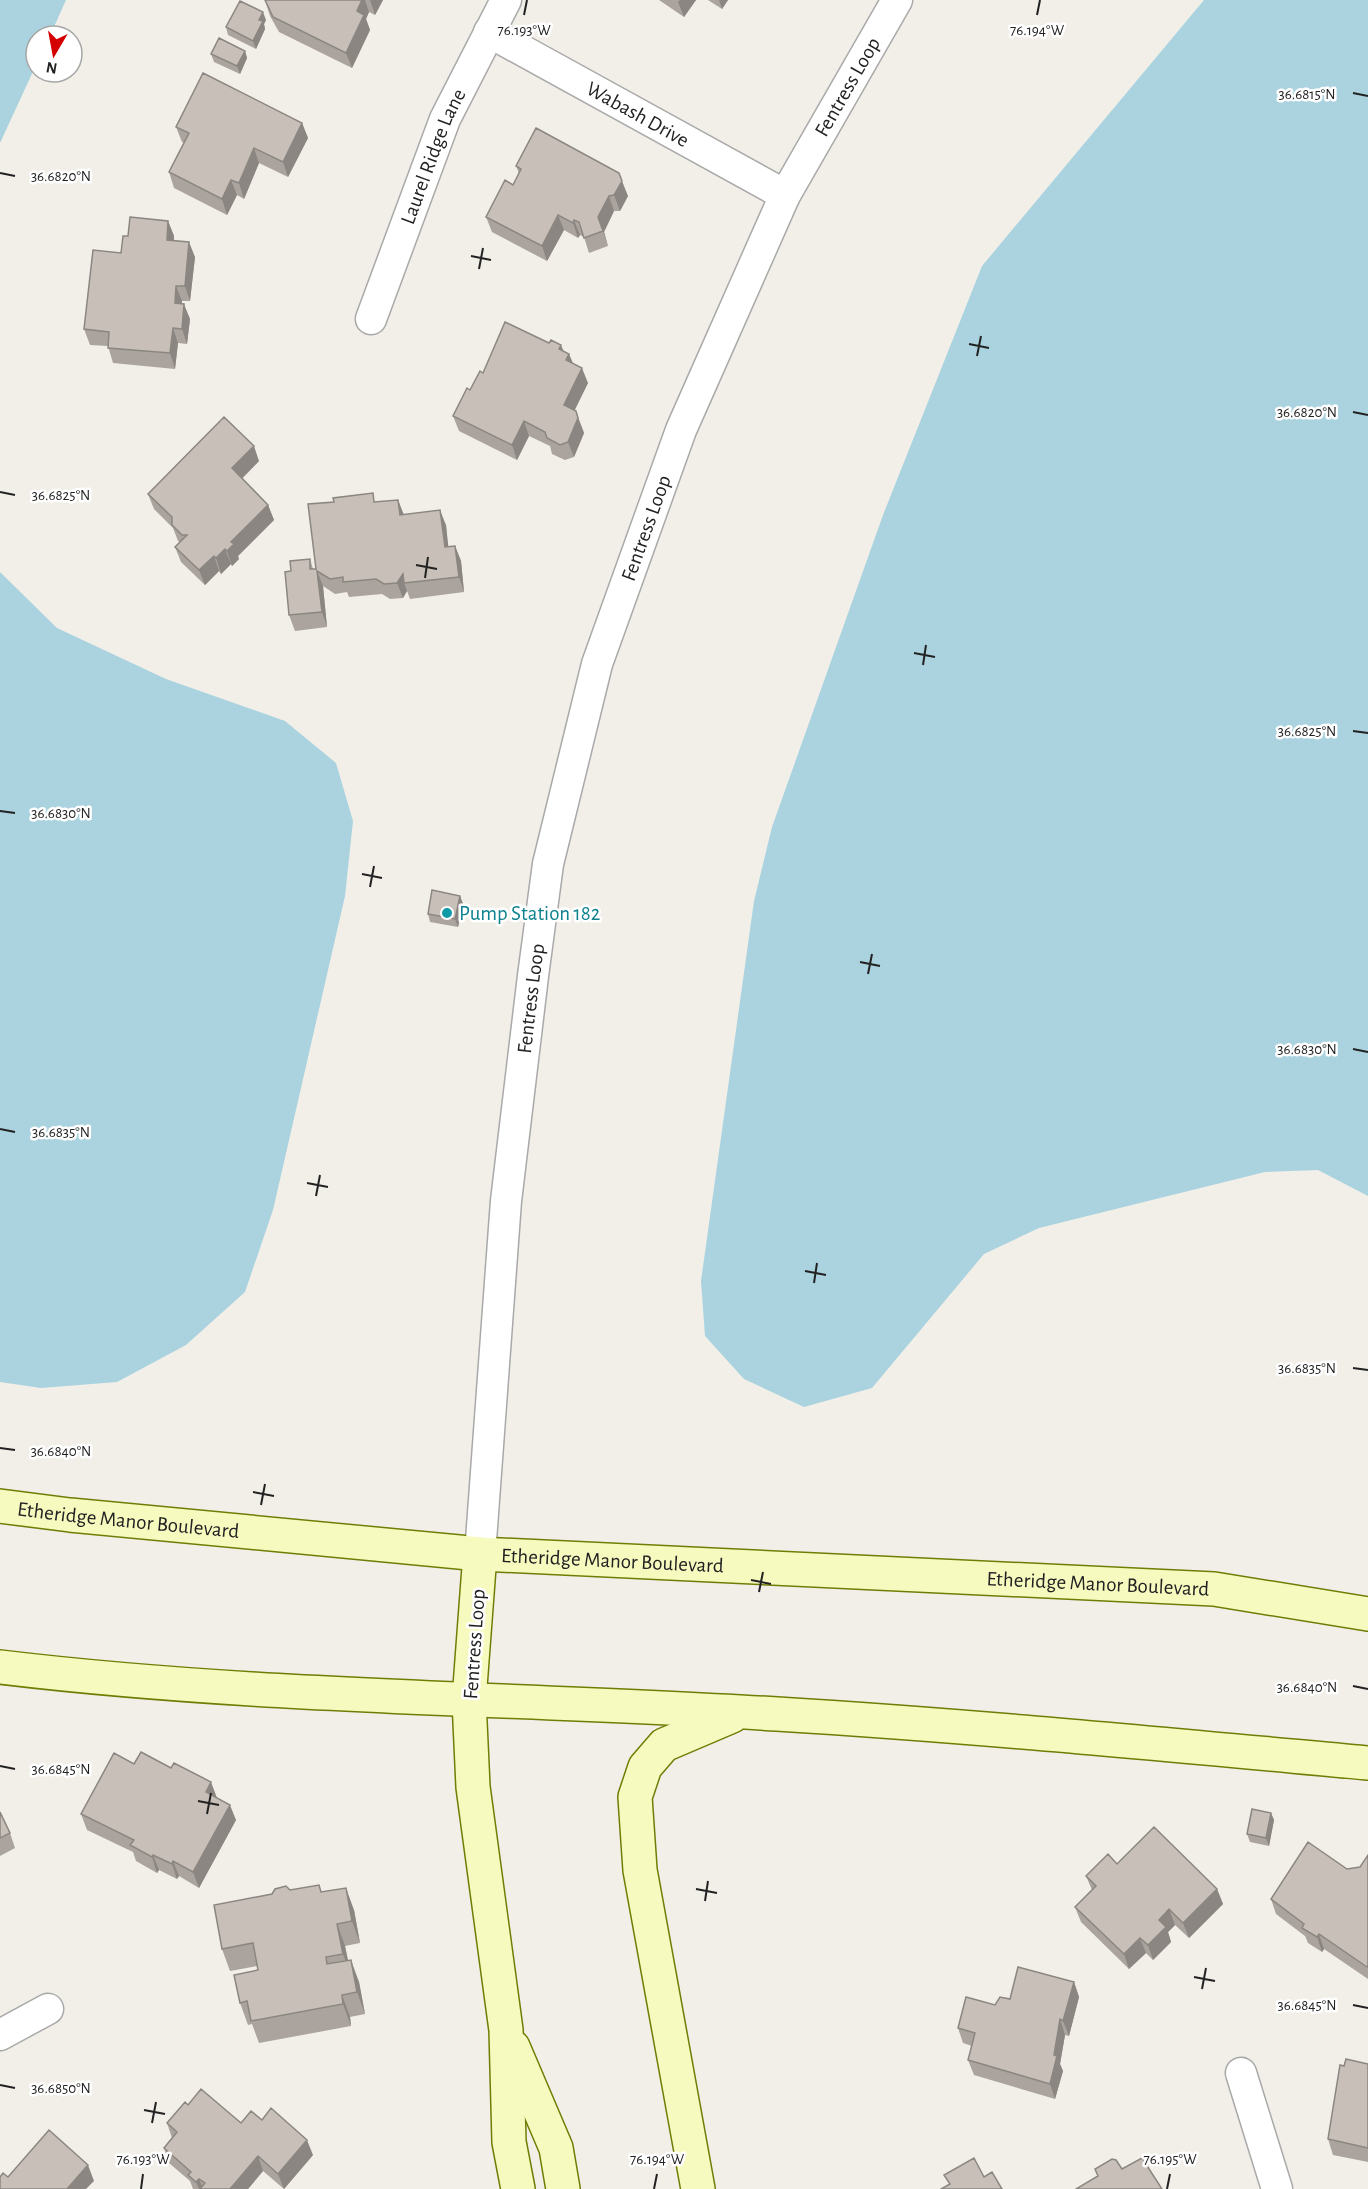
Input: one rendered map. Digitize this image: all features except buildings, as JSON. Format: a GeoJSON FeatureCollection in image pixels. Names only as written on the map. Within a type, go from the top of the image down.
{"type":"FeatureCollection","features":[{"type":"Feature","properties":{"kind":"main road","name":"Etheridge Manor Boulevard"},"geometry":{"type":"LineString","coordinates":[[0,1506],[70,1515],[480,1554],[1214,1589],[1368,1614]]}},
{"type":"Feature","properties":{"kind":"main road","name":"Fentress Loop"},"geometry":{"type":"LineString","coordinates":[[480,1554],[469,1700],[473,1787],[506,2030],[509,2142],[518,2189]]}},
{"type":"Feature","properties":{"kind":"main road"},"geometry":{"type":"LineString","coordinates":[[0,1667],[58,1674],[281,1690],[743,1712],[1368,1763]]}},
{"type":"Feature","properties":{"kind":"main road"},"geometry":{"type":"LineString","coordinates":[[698,2189],[640,1870],[635,1797],[645,1767],[664,1744],[743,1712]]}},
{"type":"Feature","properties":{"kind":"main road","name":"Fentress Loop"},"geometry":{"type":"LineString","coordinates":[[506,2030],[556,2148],[563,2189]]}},
{"type":"Feature","properties":{"kind":"street","name":"Laurel Ridge Lane"},"geometry":{"type":"LineString","coordinates":[[371,319],[445,119],[506,0]]}},
{"type":"Feature","properties":{"kind":"street","name":"Fentress Loop"},"geometry":{"type":"LineString","coordinates":[[480,1554],[506,1201],[548,864],[601,653],[681,430],[785,195],[897,0]]}},
{"type":"Feature","properties":{"kind":"street","name":"Wabash Drive"},"geometry":{"type":"LineString","coordinates":[[489,32],[785,195]]}},
{"type":"Feature","properties":{"kind":"street"},"geometry":{"type":"LineString","coordinates":[[0,2035],[48,2009]]}},
{"type":"Feature","properties":{"kind":"street"},"geometry":{"type":"LineString","coordinates":[[1242,2073],[1277,2189]]}},
{"type":"Feature","properties":{"kind":"water"},"geometry":{"type":"Polygon","coordinates":[[[0,0],[66,0],[55,24],[24,24],[24,84],[27,84],[0,143],[0,0]]]}},
{"type":"Feature","properties":{"kind":"water"},"geometry":{"type":"Polygon","coordinates":[[[1204,0],[1368,0],[1368,1196],[1318,1170],[1265,1172],[1039,1228],[984,1254],[872,1388],[804,1407],[744,1379],[705,1336],[701,1281],[754,901],[772,827],[883,515],[982,266],[1204,0]]]}},
{"type":"Feature","properties":{"kind":"water"},"geometry":{"type":"Polygon","coordinates":[[[0,572],[57,628],[166,679],[285,721],[336,763],[353,821],[345,896],[273,1210],[245,1292],[186,1345],[117,1382],[41,1388],[0,1382],[0,572]]]}},
{"type":"Feature","properties":{"kind":"place","name":"Pump Station 182"},"geometry":{"type":"Point","coordinates":[447,913]}}]}
